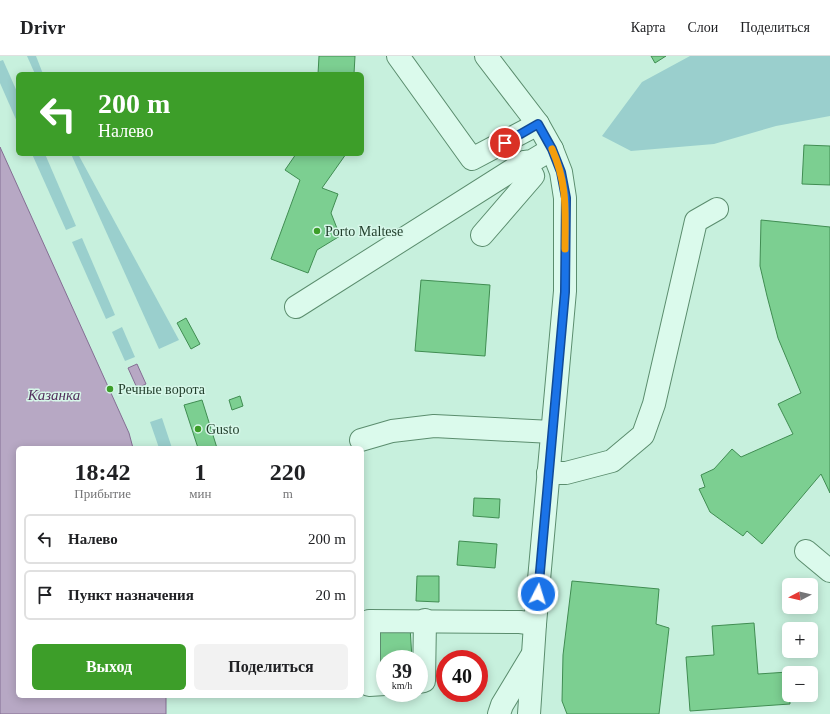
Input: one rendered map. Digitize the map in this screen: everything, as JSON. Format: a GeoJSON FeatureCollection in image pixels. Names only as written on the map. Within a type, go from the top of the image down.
{"type":"FeatureCollection","features":[{"type":"Feature","properties":{"kind":"street"},"geometry":{"type":"LineString","coordinates":[[398,56],[472,159],[538,124]]}},
{"type":"Feature","properties":{"kind":"street"},"geometry":{"type":"LineString","coordinates":[[486,56],[538,124],[552,149],[561,172],[566,198],[565,292],[535,624],[529,714]]}},
{"type":"Feature","properties":{"kind":"street"},"geometry":{"type":"LineString","coordinates":[[296,307],[525,162],[532,161],[552,149]]}},
{"type":"Feature","properties":{"kind":"street"},"geometry":{"type":"LineString","coordinates":[[482,235],[533,176],[525,162]]}},
{"type":"Feature","properties":{"kind":"street"},"geometry":{"type":"LineString","coordinates":[[548,473],[566,473],[612,461],[643,435],[654,404],[696,221],[716,209]]}},
{"type":"Feature","properties":{"kind":"street"},"geometry":{"type":"LineString","coordinates":[[361,440],[392,431],[434,426],[552,432]]}},
{"type":"Feature","properties":{"kind":"street"},"geometry":{"type":"LineString","coordinates":[[806,550],[830,571]]}},
{"type":"Feature","properties":{"kind":"street"},"geometry":{"type":"LineString","coordinates":[[376,685],[369,685],[369,621],[425,620],[520,622],[535,624]]}},
{"type":"Feature","properties":{"kind":"street"},"geometry":{"type":"LineString","coordinates":[[425,620],[425,650]]}},
{"type":"Feature","properties":{"kind":"street"},"geometry":{"type":"LineString","coordinates":[[499,714],[502,705],[533,655]]}},
{"type":"Feature","properties":{"kind":"shaded area"},"geometry":{"type":"Polygon","coordinates":[[[27,56],[36,56],[42,72],[34,72],[27,56]]]}},
{"type":"Feature","properties":{"kind":"shaded area"},"geometry":{"type":"Polygon","coordinates":[[[690,56],[830,56],[830,116],[776,126],[714,144],[631,151],[602,136],[642,82],[690,56]]]}},
{"type":"Feature","properties":{"kind":"shaded area"},"geometry":{"type":"Polygon","coordinates":[[[3,60],[16,89],[16,119],[0,83],[0,61],[3,60]]]}},
{"type":"Feature","properties":{"kind":"shaded area"},"geometry":{"type":"Polygon","coordinates":[[[33,156],[46,156],[76,226],[66,230],[33,156]]]}},
{"type":"Feature","properties":{"kind":"shaded area"},"geometry":{"type":"Polygon","coordinates":[[[72,156],[79,156],[179,340],[159,349],[72,156]]]}},
{"type":"Feature","properties":{"kind":"shaded area"},"geometry":{"type":"Polygon","coordinates":[[[82,238],[115,315],[106,319],[72,242],[82,238]]]}},
{"type":"Feature","properties":{"kind":"shaded area"},"geometry":{"type":"Polygon","coordinates":[[[122,327],[135,357],[125,361],[112,332],[122,327]]]}},
{"type":"Feature","properties":{"kind":"shaded area"},"geometry":{"type":"Polygon","coordinates":[[[162,418],[171,446],[158,446],[150,422],[162,418]]]}},
{"type":"Feature","properties":{"kind":"water","name":"Казанка"},"geometry":{"type":"Polygon","coordinates":[[[0,147],[129,433],[132,446],[16,446],[16,698],[166,698],[166,714],[0,714],[0,147]]]}},
{"type":"Feature","properties":{"kind":"water"},"geometry":{"type":"Polygon","coordinates":[[[137,364],[146,384],[137,388],[128,368],[137,364]]]}},
{"type":"Feature","properties":{"kind":"building"},"geometry":{"type":"Polygon","coordinates":[[[319,56],[355,56],[354,72],[318,72],[319,56]]]}},
{"type":"Feature","properties":{"kind":"building"},"geometry":{"type":"Polygon","coordinates":[[[651,56],[666,56],[655,63],[651,56]]]}},
{"type":"Feature","properties":{"kind":"building"},"geometry":{"type":"Polygon","coordinates":[[[804,145],[830,146],[830,185],[802,184],[804,145]]]}},
{"type":"Feature","properties":{"kind":"building"},"geometry":{"type":"Polygon","coordinates":[[[295,156],[345,156],[322,188],[338,194],[331,213],[340,236],[317,250],[308,273],[271,259],[300,180],[285,170],[295,156]]]}},
{"type":"Feature","properties":{"kind":"building"},"geometry":{"type":"Polygon","coordinates":[[[761,220],[830,227],[830,493],[821,474],[762,544],[747,531],[743,536],[710,512],[699,489],[705,487],[701,475],[714,469],[732,449],[741,457],[793,434],[778,404],[801,393],[778,338],[760,266],[761,220]]]}},
{"type":"Feature","properties":{"kind":"building"},"geometry":{"type":"Polygon","coordinates":[[[421,280],[490,285],[485,356],[415,351],[421,280]]]}},
{"type":"Feature","properties":{"kind":"building"},"geometry":{"type":"Polygon","coordinates":[[[186,318],[200,344],[191,349],[177,323],[186,318]]]}},
{"type":"Feature","properties":{"kind":"building"},"geometry":{"type":"Polygon","coordinates":[[[240,396],[243,406],[232,410],[229,400],[240,396]]]}},
{"type":"Feature","properties":{"kind":"building"},"geometry":{"type":"Polygon","coordinates":[[[202,400],[216,446],[197,446],[184,405],[202,400]]]}},
{"type":"Feature","properties":{"kind":"building"},"geometry":{"type":"Polygon","coordinates":[[[474,498],[500,499],[499,518],[473,516],[474,498]]]}},
{"type":"Feature","properties":{"kind":"building"},"geometry":{"type":"Polygon","coordinates":[[[459,541],[497,544],[495,568],[457,565],[459,541]]]}},
{"type":"Feature","properties":{"kind":"building"},"geometry":{"type":"Polygon","coordinates":[[[417,576],[439,576],[439,602],[416,601],[417,576]]]}},
{"type":"Feature","properties":{"kind":"building"},"geometry":{"type":"Polygon","coordinates":[[[572,581],[659,589],[656,624],[669,628],[659,714],[567,714],[562,701],[563,655],[572,581]]]}},
{"type":"Feature","properties":{"kind":"building"},"geometry":{"type":"Polygon","coordinates":[[[754,623],[758,674],[782,672],[782,702],[790,702],[790,704],[690,711],[686,657],[714,655],[712,626],[754,623]]]}},
{"type":"Feature","properties":{"kind":"building"},"geometry":{"type":"Polygon","coordinates":[[[410,627],[411,650],[377,650],[376,628],[410,627]]]}},
{"type":"Feature","properties":{"kind":"slow traffic"},"geometry":{"type":"LineString","coordinates":[[552,149],[561,172],[566,198],[565,249]]}},
{"type":"Feature","properties":{"kind":"place","name":"Porto Maltese"},"geometry":{"type":"Point","coordinates":[317,231]}},
{"type":"Feature","properties":{"kind":"place","name":"Речные ворота"},"geometry":{"type":"Point","coordinates":[110,389]}},
{"type":"Feature","properties":{"kind":"place","name":"Gusto"},"geometry":{"type":"Point","coordinates":[198,429]}},
{"type":"Feature","properties":{"kind":"route"},"geometry":{"type":"LineString","coordinates":[[505,143],[538,124],[552,149],[561,172],[566,198],[565,292],[538,594]]}}]}
